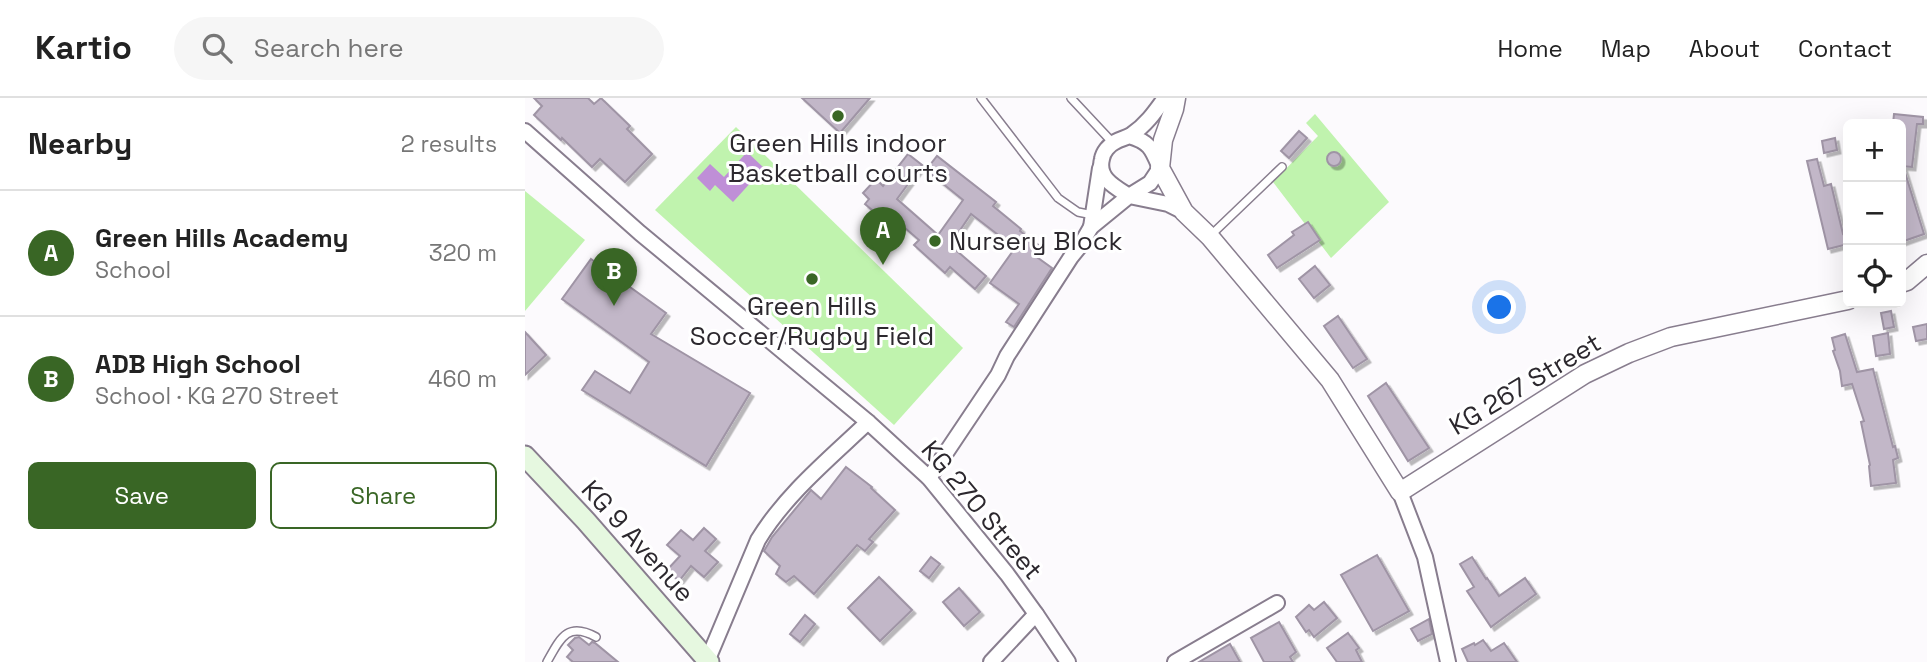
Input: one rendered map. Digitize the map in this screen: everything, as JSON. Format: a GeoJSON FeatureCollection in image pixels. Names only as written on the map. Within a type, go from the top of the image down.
{"type":"FeatureCollection","features":[{"type":"Feature","properties":{"kind":"main road","name":"KG 9 Avenue"},"geometry":{"type":"LineString","coordinates":[[525,456],[586,521],[708,661]]}},
{"type":"Feature","properties":{"kind":"street"},"geometry":{"type":"LineString","coordinates":[[929,478],[1080,246],[1092,221],[1103,154],[1113,143],[1129,136],[1149,120],[1164,98]]}},
{"type":"Feature","properties":{"kind":"street"},"geometry":{"type":"LineString","coordinates":[[1092,221],[1150,183],[1160,167],[1163,140],[1175,98]]}},
{"type":"Feature","properties":{"kind":"street","name":"KG 270 Street"},"geometry":{"type":"LineString","coordinates":[[525,131],[640,233],[868,422],[929,478],[1007,573],[1068,662]]}},
{"type":"Feature","properties":{"kind":"street"},"geometry":{"type":"LineString","coordinates":[[1129,136],[1143,140],[1153,151],[1184,212]]}},
{"type":"Feature","properties":{"kind":"street"},"geometry":{"type":"LineString","coordinates":[[1100,167],[1104,178],[1129,196],[1168,204],[1184,212],[1210,237],[1330,380],[1400,492],[1425,557],[1448,662]]}},
{"type":"Feature","properties":{"kind":"street"},"geometry":{"type":"LineString","coordinates":[[1906,281],[1927,264]]}},
{"type":"Feature","properties":{"kind":"street","name":"KG 267 Street"},"geometry":{"type":"LineString","coordinates":[[1400,492],[1585,374],[1629,353],[1671,337],[1843,301]]}},
{"type":"Feature","properties":{"kind":"street"},"geometry":{"type":"LineString","coordinates":[[708,661],[758,540],[767,525],[782,505],[868,422]]}},
{"type":"Feature","properties":{"kind":"street"},"geometry":{"type":"LineString","coordinates":[[1175,662],[1277,603]]}},
{"type":"Feature","properties":{"kind":"street"},"geometry":{"type":"LineString","coordinates":[[992,662],[1037,614]]}},
{"type":"Feature","properties":{"kind":"lane"},"geometry":{"type":"LineString","coordinates":[[981,98],[1058,198],[1092,221]]}},
{"type":"Feature","properties":{"kind":"lane"},"geometry":{"type":"LineString","coordinates":[[1071,98],[1113,143]]}},
{"type":"Feature","properties":{"kind":"lane"},"geometry":{"type":"LineString","coordinates":[[1210,237],[1282,167]]}},
{"type":"Feature","properties":{"kind":"lane"},"geometry":{"type":"LineString","coordinates":[[547,662],[558,642],[570,631],[582,629],[596,637]]}},
{"type":"Feature","properties":{"kind":"green space"},"geometry":{"type":"Polygon","coordinates":[[[1315,114],[1389,202],[1331,258],[1273,182],[1318,136],[1306,123],[1315,114]]]}},
{"type":"Feature","properties":{"kind":"green space","name":"Green Hills Soccer/Rugby Field"},"geometry":{"type":"Polygon","coordinates":[[[736,127],[963,348],[894,425],[655,210],[736,127]]]}},
{"type":"Feature","properties":{"kind":"green space"},"geometry":{"type":"Polygon","coordinates":[[[525,191],[585,240],[525,311],[525,191]]]}},
{"type":"Feature","properties":{"kind":"shaded area"},"geometry":{"type":"Polygon","coordinates":[[[747,152],[764,168],[733,202],[715,185],[710,191],[697,178],[710,164],[724,177],[747,152]]]}},
{"type":"Feature","properties":{"kind":"building"},"geometry":{"type":"Polygon","coordinates":[[[534,98],[588,98],[594,104],[601,98],[630,126],[627,129],[652,154],[625,182],[600,159],[592,167],[534,115],[542,106],[534,98]]]}},
{"type":"Feature","properties":{"kind":"building","name":"Green Hills indoor Basketball courts"},"geometry":{"type":"Polygon","coordinates":[[[802,98],[870,98],[840,133],[802,98]]]}},
{"type":"Feature","properties":{"kind":"building"},"geometry":{"type":"Polygon","coordinates":[[[1894,114],[1923,117],[1923,124],[1917,124],[1912,167],[1906,166],[1906,119],[1894,119],[1894,114]]]}},
{"type":"Feature","properties":{"kind":"building"},"geometry":{"type":"Polygon","coordinates":[[[1299,131],[1307,138],[1289,158],[1281,151],[1299,131]]]}},
{"type":"Feature","properties":{"kind":"building"},"geometry":{"type":"Polygon","coordinates":[[[1835,138],[1837,150],[1824,153],[1822,141],[1835,138]]]}},
{"type":"Feature","properties":{"kind":"building"},"geometry":{"type":"Polygon","coordinates":[[[1331,152],[1337,152],[1341,159],[1337,166],[1331,166],[1327,162],[1327,156],[1331,152]]]}},
{"type":"Feature","properties":{"kind":"building","name":"Nursery Block"},"geometry":{"type":"Polygon","coordinates":[[[908,154],[922,165],[897,199],[938,235],[963,200],[926,170],[937,156],[996,202],[993,206],[1041,247],[1034,255],[1052,268],[1014,327],[1006,322],[1019,304],[990,283],[1015,248],[971,214],[950,245],[986,276],[975,289],[950,267],[945,273],[914,245],[919,240],[890,215],[888,217],[883,212],[879,216],[865,204],[869,199],[863,193],[876,179],[883,186],[908,154]]]}},
{"type":"Feature","properties":{"kind":"building"},"geometry":{"type":"Polygon","coordinates":[[[1817,159],[1824,186],[1831,184],[1843,234],[1843,245],[1828,249],[1807,161],[1817,159]]]}},
{"type":"Feature","properties":{"kind":"building"},"geometry":{"type":"Polygon","coordinates":[[[1906,176],[1924,234],[1906,240],[1906,176]]]}},
{"type":"Feature","properties":{"kind":"building"},"geometry":{"type":"Polygon","coordinates":[[[1308,222],[1320,240],[1277,268],[1268,255],[1294,235],[1292,232],[1308,222]]]}},
{"type":"Feature","properties":{"kind":"building"},"geometry":{"type":"Polygon","coordinates":[[[591,259],[666,313],[651,334],[750,393],[706,466],[582,390],[595,371],[630,393],[649,362],[562,299],[591,259]]]}},
{"type":"Feature","properties":{"kind":"building"},"geometry":{"type":"Polygon","coordinates":[[[1315,266],[1330,285],[1314,298],[1299,279],[1315,266]]]}},
{"type":"Feature","properties":{"kind":"building"},"geometry":{"type":"Polygon","coordinates":[[[1891,311],[1894,327],[1884,329],[1881,313],[1891,311]]]}},
{"type":"Feature","properties":{"kind":"building"},"geometry":{"type":"Polygon","coordinates":[[[1338,316],[1367,359],[1353,368],[1324,326],[1338,316]]]}},
{"type":"Feature","properties":{"kind":"building"},"geometry":{"type":"Polygon","coordinates":[[[1927,324],[1927,339],[1916,341],[1913,327],[1927,324]]]}},
{"type":"Feature","properties":{"kind":"building"},"geometry":{"type":"Polygon","coordinates":[[[525,332],[546,355],[525,375],[525,332]]]}},
{"type":"Feature","properties":{"kind":"building"},"geometry":{"type":"Polygon","coordinates":[[[1888,333],[1890,354],[1876,356],[1873,336],[1888,333]]]}},
{"type":"Feature","properties":{"kind":"building"},"geometry":{"type":"Polygon","coordinates":[[[1845,334],[1857,372],[1873,369],[1898,458],[1893,460],[1896,483],[1871,486],[1870,465],[1861,422],[1864,421],[1852,384],[1842,386],[1833,351],[1832,338],[1845,334]]]}},
{"type":"Feature","properties":{"kind":"building"},"geometry":{"type":"Polygon","coordinates":[[[1386,383],[1429,448],[1408,461],[1368,396],[1386,383]]]}},
{"type":"Feature","properties":{"kind":"building"},"geometry":{"type":"Polygon","coordinates":[[[846,467],[872,487],[895,510],[869,539],[873,542],[865,551],[857,545],[814,594],[794,576],[786,582],[776,574],[780,566],[764,551],[772,537],[811,490],[821,499],[846,467]]]}},
{"type":"Feature","properties":{"kind":"building"},"geometry":{"type":"Polygon","coordinates":[[[704,528],[716,539],[705,551],[718,562],[704,577],[691,566],[679,581],[667,570],[680,556],[667,545],[681,530],[693,540],[704,528]]]}},
{"type":"Feature","properties":{"kind":"building"},"geometry":{"type":"Polygon","coordinates":[[[1377,555],[1409,611],[1373,631],[1341,575],[1377,555]]]}},
{"type":"Feature","properties":{"kind":"building"},"geometry":{"type":"Polygon","coordinates":[[[931,557],[940,564],[929,578],[920,571],[931,557]]]}},
{"type":"Feature","properties":{"kind":"building"},"geometry":{"type":"Polygon","coordinates":[[[1472,557],[1499,596],[1525,578],[1536,594],[1491,627],[1467,591],[1474,587],[1460,564],[1472,557]]]}},
{"type":"Feature","properties":{"kind":"building"},"geometry":{"type":"Polygon","coordinates":[[[879,577],[912,610],[880,641],[848,608],[879,577]]]}},
{"type":"Feature","properties":{"kind":"building"},"geometry":{"type":"Polygon","coordinates":[[[959,588],[980,612],[964,626],[943,602],[959,588]]]}},
{"type":"Feature","properties":{"kind":"building"},"geometry":{"type":"Polygon","coordinates":[[[1324,602],[1337,618],[1314,637],[1309,630],[1306,632],[1296,617],[1309,605],[1314,610],[1324,602]]]}},
{"type":"Feature","properties":{"kind":"building"},"geometry":{"type":"Polygon","coordinates":[[[805,615],[815,624],[800,642],[790,634],[805,615]]]}},
{"type":"Feature","properties":{"kind":"building"},"geometry":{"type":"Polygon","coordinates":[[[1429,619],[1432,634],[1418,641],[1411,629],[1429,619]]]}},
{"type":"Feature","properties":{"kind":"building"},"geometry":{"type":"Polygon","coordinates":[[[1279,622],[1296,652],[1290,657],[1293,662],[1264,662],[1251,638],[1279,622]]]}},
{"type":"Feature","properties":{"kind":"building"},"geometry":{"type":"Polygon","coordinates":[[[1348,633],[1359,648],[1356,650],[1362,662],[1337,662],[1327,648],[1348,633]]]}},
{"type":"Feature","properties":{"kind":"building"},"geometry":{"type":"Polygon","coordinates":[[[579,637],[589,645],[595,643],[618,662],[573,662],[567,657],[573,650],[568,645],[579,637]]]}},
{"type":"Feature","properties":{"kind":"building"},"geometry":{"type":"Polygon","coordinates":[[[1483,640],[1491,651],[1504,643],[1517,662],[1468,662],[1462,649],[1483,640]]]}},
{"type":"Feature","properties":{"kind":"building"},"geometry":{"type":"Polygon","coordinates":[[[1230,644],[1240,662],[1199,662],[1230,644]]]}},
{"type":"Feature","properties":{"kind":"place","name":"Green Hills indoor Basketball courts"},"geometry":{"type":"Point","coordinates":[838,116]}},
{"type":"Feature","properties":{"kind":"place","name":"Nursery Block"},"geometry":{"type":"Point","coordinates":[935,241]}},
{"type":"Feature","properties":{"kind":"place","name":"Green Hills Academy"},"geometry":{"type":"Point","coordinates":[883,265]}},
{"type":"Feature","properties":{"kind":"place","name":"Green Hills Soccer/Rugby Field"},"geometry":{"type":"Point","coordinates":[812,279]}},
{"type":"Feature","properties":{"kind":"place","name":"ADB High School"},"geometry":{"type":"Point","coordinates":[614,306]}}]}
